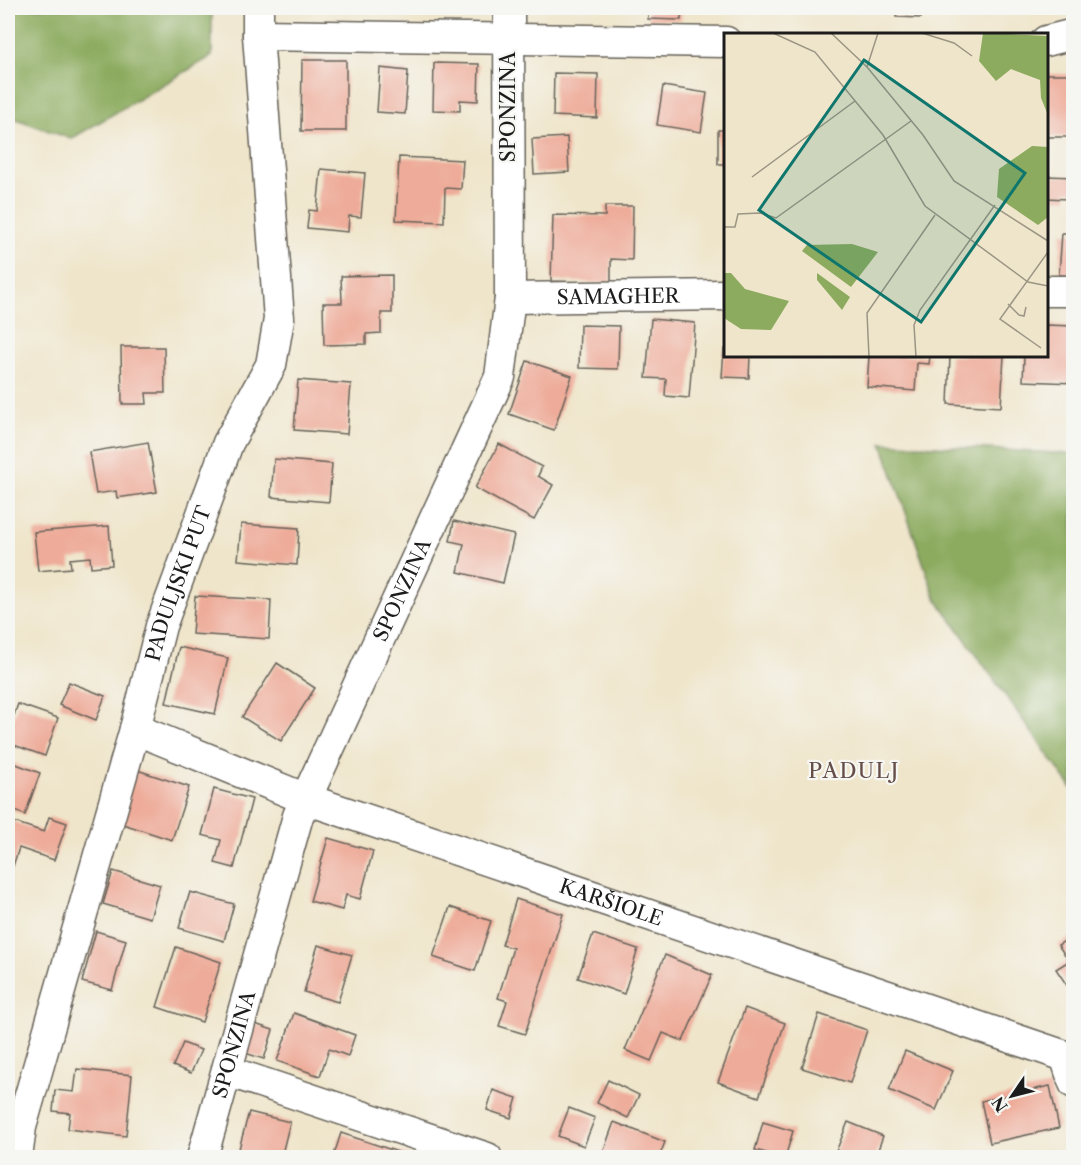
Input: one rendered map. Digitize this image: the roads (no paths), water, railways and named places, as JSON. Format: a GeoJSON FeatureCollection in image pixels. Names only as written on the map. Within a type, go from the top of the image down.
{"type":"FeatureCollection","features":[{"type":"Feature","properties":{"kind":"street","name":"SPONZINA"},"geometry":{"type":"LineString","coordinates":[[202,1158],[298,816],[500,377],[510,298],[509,8]]}},
{"type":"Feature","properties":{"kind":"street"},"geometry":{"type":"LineString","coordinates":[[258,21],[508,39],[724,42]]}},
{"type":"Feature","properties":{"kind":"street","name":"PADULJSKI PUT"},"geometry":{"type":"LineString","coordinates":[[17,1158],[14,1129],[135,729],[161,626],[228,443],[271,365],[279,319],[258,21]]}},
{"type":"Feature","properties":{"kind":"street"},"geometry":{"type":"LineString","coordinates":[[1048,41],[1074,34]]}},
{"type":"Feature","properties":{"kind":"street"},"geometry":{"type":"LineString","coordinates":[[1048,291],[1074,291]]}},
{"type":"Feature","properties":{"kind":"street","name":"SAMAGHER"},"geometry":{"type":"LineString","coordinates":[[510,298],[724,295]]}},
{"type":"Feature","properties":{"kind":"street","name":"KARŠIOLE"},"geometry":{"type":"LineString","coordinates":[[135,729],[306,800],[1065,1056],[1074,1083]]}},
{"type":"Feature","properties":{"kind":"street"},"geometry":{"type":"LineString","coordinates":[[227,1071],[487,1158]]}},
{"type":"Feature","properties":{"kind":"district","name":"PADULJ"},"geometry":{"type":"Point","coordinates":[854,770]}}]}
